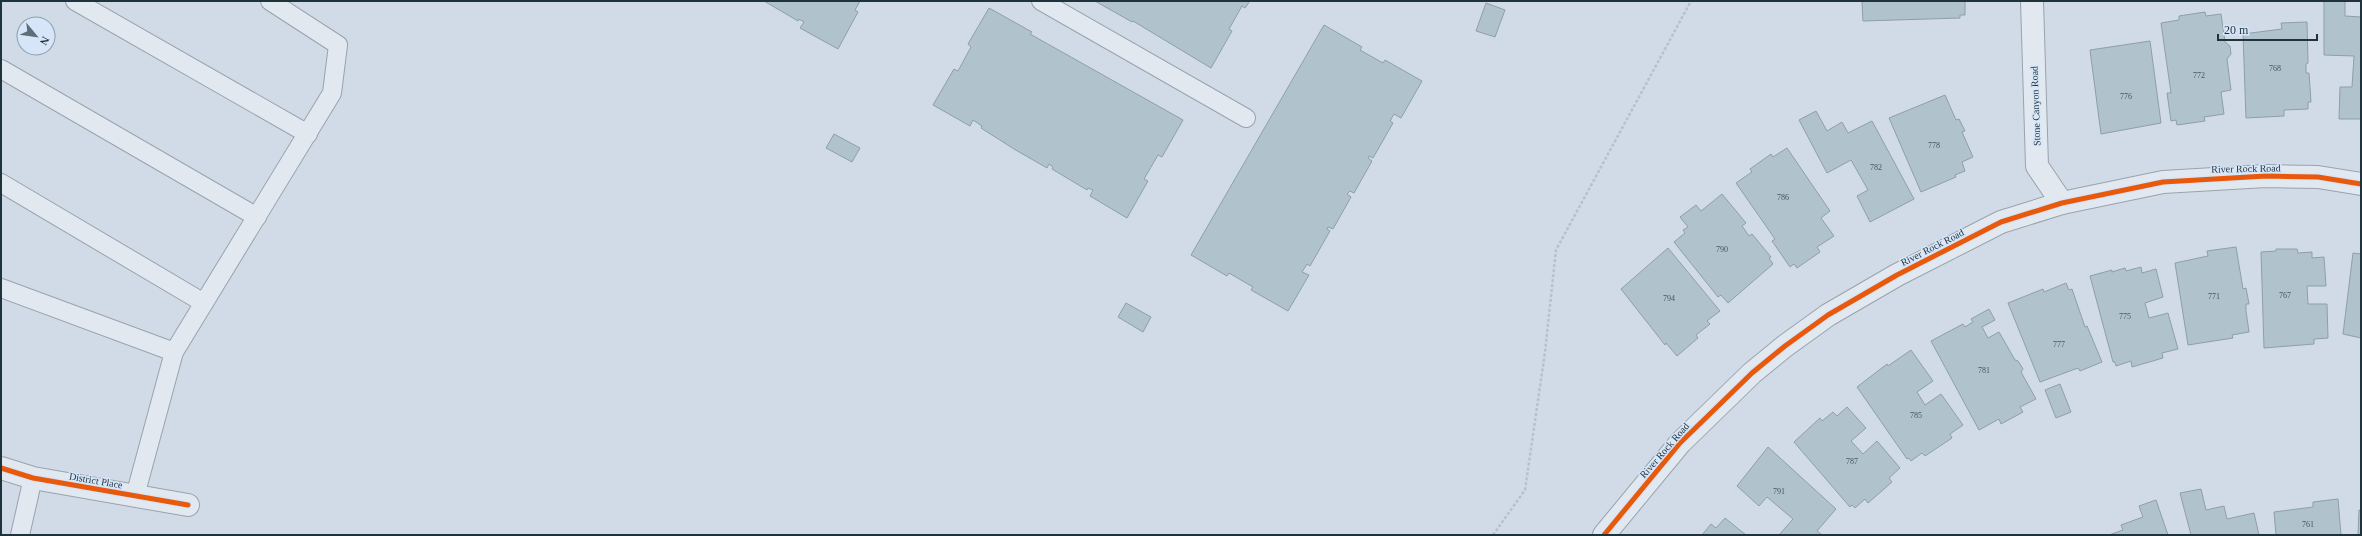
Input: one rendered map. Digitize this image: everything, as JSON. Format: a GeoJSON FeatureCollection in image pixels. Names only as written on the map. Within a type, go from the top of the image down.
{"type":"FeatureCollection","features":[{"type":"Feature","properties":{"kind":"street","name":"Stone Canyon Road"},"geometry":{"type":"LineString","coordinates":[[2032,1],[2037,166],[2062,203]]}},
{"type":"Feature","properties":{"kind":"street","name":"River Rock Road"},"geometry":{"type":"LineString","coordinates":[[1604,535],[1680,443],[1752,373],[1785,346],[1828,315],[1911,266],[2001,222],[2062,203],[2156,183],[2215,177],[2318,177],[2361,184]]}},
{"type":"Feature","properties":{"kind":"street","name":"District Place"},"geometry":{"type":"LineString","coordinates":[[1,468],[33,478],[188,505]]}},
{"type":"Feature","properties":{"kind":"lane"},"geometry":{"type":"LineString","coordinates":[[75,1],[308,134]]}},
{"type":"Feature","properties":{"kind":"lane"},"geometry":{"type":"LineString","coordinates":[[135,496],[174,352],[332,94],[338,45],[270,1]]}},
{"type":"Feature","properties":{"kind":"lane"},"geometry":{"type":"LineString","coordinates":[[1041,1],[1246,118]]}},
{"type":"Feature","properties":{"kind":"lane"},"geometry":{"type":"LineString","coordinates":[[1,69],[257,217]]}},
{"type":"Feature","properties":{"kind":"lane"},"geometry":{"type":"LineString","coordinates":[[1,183],[204,302]]}},
{"type":"Feature","properties":{"kind":"lane"},"geometry":{"type":"LineString","coordinates":[[1,288],[174,352]]}},
{"type":"Feature","properties":{"kind":"lane"},"geometry":{"type":"LineString","coordinates":[[20,535],[33,478]]}},
{"type":"Feature","properties":{"kind":"path"},"geometry":{"type":"LineString","coordinates":[[1493,535],[1525,490],[1545,352],[1556,250],[1691,1]]}},
{"type":"Feature","properties":{"kind":"building"},"geometry":{"type":"Polygon","coordinates":[[[764,1],[860,1],[855,10],[858,12],[838,49],[800,28],[804,22],[799,19],[798,21],[764,1]]]}},
{"type":"Feature","properties":{"kind":"building"},"geometry":{"type":"Polygon","coordinates":[[[1095,1],[1250,1],[1245,8],[1242,6],[1229,29],[1232,31],[1211,68],[1133,21],[1132,22],[1095,1]]]}},
{"type":"Feature","properties":{"kind":"building"},"geometry":{"type":"Polygon","coordinates":[[[1862,1],[1965,1],[1965,15],[1960,15],[1960,18],[1863,21],[1862,1]]]}},
{"type":"Feature","properties":{"kind":"building"},"geometry":{"type":"Polygon","coordinates":[[[2324,1],[2345,1],[2345,16],[2361,17],[2361,119],[2339,119],[2340,87],[2352,87],[2354,56],[2324,55],[2324,1]]]}},
{"type":"Feature","properties":{"kind":"building"},"geometry":{"type":"Polygon","coordinates":[[[1486,3],[1505,10],[1495,37],[1476,31],[1486,3]]]}},
{"type":"Feature","properties":{"kind":"building"},"geometry":{"type":"Polygon","coordinates":[[[989,8],[1032,32],[1030,34],[1183,120],[1162,157],[1158,155],[1144,179],[1148,181],[1127,218],[1090,196],[1093,190],[1088,188],[1087,190],[1052,169],[1053,167],[1049,164],[1047,168],[1014,149],[981,128],[982,126],[973,120],[970,126],[933,105],[954,69],[958,71],[971,47],[968,44],[989,8]]]}},
{"type":"Feature","properties":{"kind":"building"},"geometry":{"type":"Polygon","coordinates":[[[2205,12],[2206,16],[2221,14],[2225,42],[2230,46],[2231,54],[2227,59],[2231,90],[2221,92],[2224,114],[2204,117],[2205,121],[2177,125],[2176,120],[2171,121],[2167,93],[2171,93],[2161,23],[2179,20],[2179,16],[2205,12]]]}},
{"type":"Feature","properties":{"kind":"building"},"geometry":{"type":"Polygon","coordinates":[[[2307,22],[2308,63],[2306,64],[2306,73],[2309,73],[2311,102],[2308,102],[2308,109],[2284,110],[2284,116],[2246,118],[2243,34],[2282,29],[2281,23],[2307,22]]]}},
{"type":"Feature","properties":{"kind":"building"},"geometry":{"type":"Polygon","coordinates":[[[1324,25],[1362,47],[1360,50],[1383,63],[1385,60],[1422,81],[1401,118],[1394,114],[1390,121],[1393,123],[1373,158],[1369,156],[1368,158],[1372,161],[1354,193],[1350,191],[1347,194],[1351,197],[1333,229],[1328,227],[1327,229],[1330,231],[1310,266],[1307,264],[1302,272],[1309,275],[1288,311],[1251,290],[1253,287],[1229,273],[1227,276],[1191,255],[1324,25]]]}},
{"type":"Feature","properties":{"kind":"building"},"geometry":{"type":"Polygon","coordinates":[[[2150,41],[2161,123],[2101,134],[2090,50],[2150,41]]]}},
{"type":"Feature","properties":{"kind":"building"},"geometry":{"type":"Polygon","coordinates":[[[1945,95],[1956,120],[1959,119],[1965,131],[1962,132],[1973,157],[1962,162],[1965,171],[1955,175],[1956,177],[1921,192],[1889,118],[1945,95]]]}},
{"type":"Feature","properties":{"kind":"building"},"geometry":{"type":"Polygon","coordinates":[[[1816,111],[1827,131],[1842,122],[1848,133],[1872,121],[1914,199],[1870,222],[1857,196],[1868,190],[1851,160],[1827,173],[1799,120],[1816,111]]]}},
{"type":"Feature","properties":{"kind":"building"},"geometry":{"type":"Polygon","coordinates":[[[834,134],[860,148],[852,162],[826,148],[834,134]]]}},
{"type":"Feature","properties":{"kind":"building"},"geometry":{"type":"Polygon","coordinates":[[[1787,148],[1830,211],[1821,218],[1834,236],[1817,247],[1820,252],[1797,268],[1794,264],[1790,267],[1772,241],[1775,239],[1736,183],[1752,172],[1750,169],[1771,154],[1773,157],[1787,148]]]}},
{"type":"Feature","properties":{"kind":"building"},"geometry":{"type":"Polygon","coordinates":[[[1722,194],[1746,223],[1742,226],[1749,236],[1752,234],[1771,257],[1769,258],[1773,264],[1728,303],[1721,295],[1718,297],[1674,242],[1685,233],[1683,230],[1688,227],[1680,217],[1696,205],[1701,211],[1722,194]]]}},
{"type":"Feature","properties":{"kind":"building"},"geometry":{"type":"Polygon","coordinates":[[[2236,247],[2243,289],[2246,288],[2249,304],[2246,304],[2246,311],[2249,332],[2232,335],[2233,338],[2188,345],[2175,263],[2208,256],[2207,251],[2236,247]]]}},
{"type":"Feature","properties":{"kind":"building"},"geometry":{"type":"Polygon","coordinates":[[[1668,248],[1720,311],[1707,321],[1710,324],[1696,335],[1698,338],[1677,356],[1666,343],[1665,345],[1621,289],[1668,248]]]}},
{"type":"Feature","properties":{"kind":"building"},"geometry":{"type":"Polygon","coordinates":[[[2276,249],[2297,249],[2298,253],[2312,252],[2312,258],[2324,257],[2326,286],[2307,286],[2308,304],[2327,304],[2328,338],[2314,339],[2314,344],[2264,348],[2261,252],[2276,251],[2276,249]]]}},
{"type":"Feature","properties":{"kind":"building"},"geometry":{"type":"Polygon","coordinates":[[[2353,253],[2361,254],[2361,338],[2343,334],[2353,253]]]}},
{"type":"Feature","properties":{"kind":"building"},"geometry":{"type":"Polygon","coordinates":[[[2141,267],[2142,273],[2156,269],[2163,297],[2145,303],[2149,318],[2168,313],[2178,349],[2162,353],[2163,358],[2132,367],[2131,361],[2116,366],[2115,362],[2113,362],[2090,276],[2112,270],[2112,272],[2125,268],[2126,271],[2141,267]]]}},
{"type":"Feature","properties":{"kind":"building"},"geometry":{"type":"Polygon","coordinates":[[[2066,283],[2069,290],[2072,289],[2085,327],[2087,326],[2102,362],[2080,371],[2078,368],[2040,382],[2008,303],[2043,289],[2044,292],[2066,283]]]}},
{"type":"Feature","properties":{"kind":"building"},"geometry":{"type":"Polygon","coordinates":[[[1126,303],[1151,317],[1143,332],[1118,317],[1126,303]]]}},
{"type":"Feature","properties":{"kind":"building"},"geometry":{"type":"Polygon","coordinates":[[[1989,309],[1995,320],[1982,327],[1988,338],[1999,332],[2015,360],[2018,361],[2023,369],[2021,372],[2036,399],[2020,407],[2023,412],[2001,424],[1999,419],[1979,430],[1931,341],[1963,324],[1965,327],[1973,322],[1971,319],[1989,309]]]}},
{"type":"Feature","properties":{"kind":"building"},"geometry":{"type":"Polygon","coordinates":[[[1911,350],[1933,381],[1917,392],[1925,405],[1941,394],[1963,425],[1950,434],[1952,438],[1925,456],[1922,453],[1911,461],[1909,458],[1907,459],[1857,387],[1887,364],[1888,366],[1911,350]]]}},
{"type":"Feature","properties":{"kind":"building"},"geometry":{"type":"Polygon","coordinates":[[[2060,384],[2071,412],[2056,418],[2045,390],[2060,384]]]}},
{"type":"Feature","properties":{"kind":"building"},"geometry":{"type":"Polygon","coordinates":[[[1847,407],[1866,428],[1851,441],[1863,454],[1877,441],[1900,468],[1889,478],[1892,482],[1868,503],[1865,499],[1855,508],[1852,505],[1850,507],[1794,442],[1820,418],[1822,421],[1833,412],[1837,416],[1847,407]]]}},
{"type":"Feature","properties":{"kind":"building"},"geometry":{"type":"Polygon","coordinates":[[[1768,447],[1836,509],[1817,531],[1822,535],[1779,535],[1793,519],[1767,497],[1759,506],[1737,486],[1768,447]]]}},
{"type":"Feature","properties":{"kind":"building"},"geometry":{"type":"Polygon","coordinates":[[[2201,489],[2206,510],[2224,506],[2227,519],[2254,513],[2259,535],[2191,535],[2180,493],[2201,489]]]}},
{"type":"Feature","properties":{"kind":"building"},"geometry":{"type":"Polygon","coordinates":[[[2338,499],[2341,535],[2276,535],[2274,512],[2313,507],[2313,502],[2338,499]]]}},
{"type":"Feature","properties":{"kind":"building"},"geometry":{"type":"Polygon","coordinates":[[[2156,500],[2168,535],[2109,535],[2123,530],[2121,525],[2143,517],[2139,506],[2156,500]]]}},
{"type":"Feature","properties":{"kind":"building"},"geometry":{"type":"Polygon","coordinates":[[[2359,510],[2361,510],[2361,535],[2358,535],[2359,510]]]}},
{"type":"Feature","properties":{"kind":"building"},"geometry":{"type":"Polygon","coordinates":[[[1725,518],[1746,535],[1702,535],[1711,524],[1716,528],[1725,518]]]}},
{"type":"Feature","properties":{"kind":"cycle path"},"geometry":{"type":"LineString","coordinates":[[1604,535],[1680,443],[1752,373],[1785,346],[1828,315],[1897,275],[2001,222],[2062,203],[2163,182],[2266,176],[2318,177],[2361,184]]}},
{"type":"Feature","properties":{"kind":"cycle path"},"geometry":{"type":"LineString","coordinates":[[1,468],[33,478],[188,505]]}}]}
